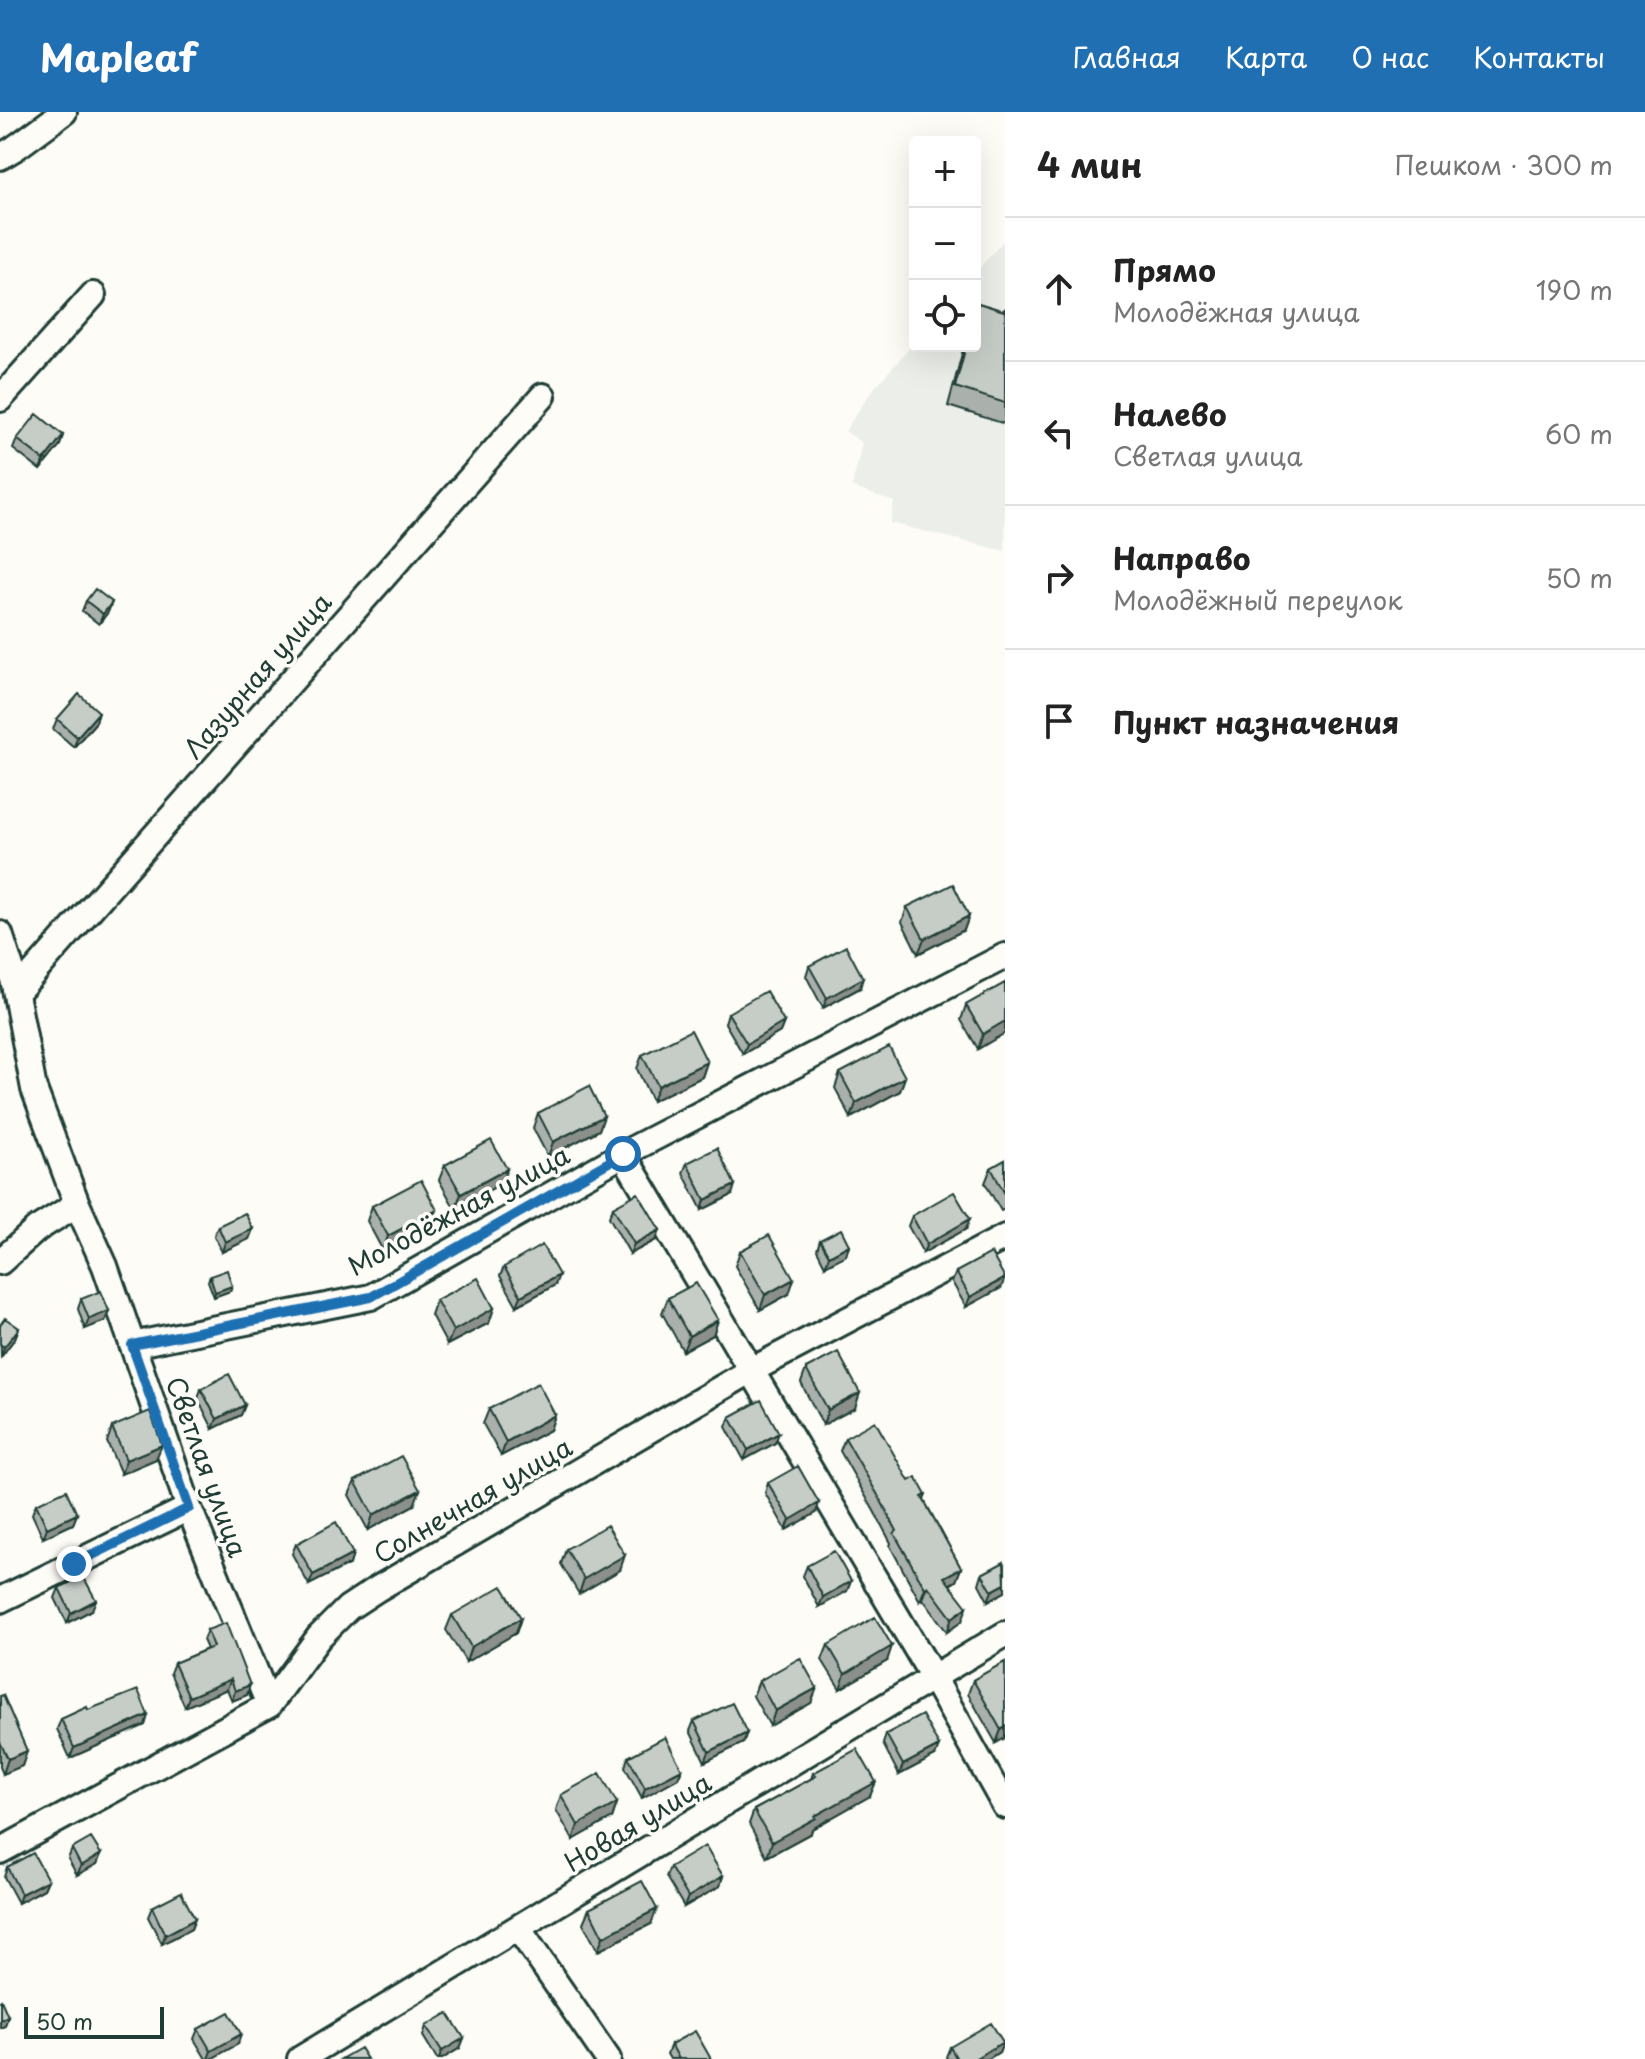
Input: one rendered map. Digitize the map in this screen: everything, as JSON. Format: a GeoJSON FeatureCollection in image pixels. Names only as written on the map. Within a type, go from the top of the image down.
{"type":"FeatureCollection","features":[{"type":"Feature","properties":{"kind":"street"},"geometry":{"type":"LineString","coordinates":[[0,157],[64,112]]}},
{"type":"Feature","properties":{"kind":"street"},"geometry":{"type":"LineString","coordinates":[[0,399],[93,295]]}},
{"type":"Feature","properties":{"kind":"street","name":"Лазурная улица"},"geometry":{"type":"LineString","coordinates":[[16,993],[543,396]]}},
{"type":"Feature","properties":{"kind":"street","name":"Светлая улица"},"geometry":{"type":"LineString","coordinates":[[0,934],[11,968],[34,1089],[77,1204],[105,1266],[189,1508],[269,1705]]}},
{"type":"Feature","properties":{"kind":"street","name":"Молодёжная улица"},"geometry":{"type":"LineString","coordinates":[[132,1345],[371,1297],[623,1154],[1005,956]]}},
{"type":"Feature","properties":{"kind":"street"},"geometry":{"type":"LineString","coordinates":[[623,1154],[933,1677],[1005,1806]]}},
{"type":"Feature","properties":{"kind":"street"},"geometry":{"type":"LineString","coordinates":[[0,1262],[37,1229],[77,1204]]}},
{"type":"Feature","properties":{"kind":"street","name":"Солнечная улица"},"geometry":{"type":"LineString","coordinates":[[0,1851],[269,1705],[319,1637],[348,1608],[752,1370],[1005,1237]]}},
{"type":"Feature","properties":{"kind":"street"},"geometry":{"type":"LineString","coordinates":[[0,1600],[189,1508]]}},
{"type":"Feature","properties":{"kind":"street","name":"Новая улица"},"geometry":{"type":"LineString","coordinates":[[300,2059],[1005,1634]]}},
{"type":"Feature","properties":{"kind":"street"},"geometry":{"type":"LineString","coordinates":[[518,1928],[608,2059]]}},
{"type":"Feature","properties":{"kind":"shaded area"},"geometry":{"type":"Polygon","coordinates":[[[1005,239],[1005,551],[890,523],[894,502],[852,487],[862,443],[845,431],[871,392],[909,349],[909,352],[981,352],[981,266],[1005,239]]]}},
{"type":"Feature","properties":{"kind":"building"},"geometry":{"type":"Polygon","coordinates":[[[981,304],[1004,311],[1005,308],[1005,403],[955,387],[964,352],[981,352],[981,304]]]}},
{"type":"Feature","properties":{"kind":"building"},"geometry":{"type":"Polygon","coordinates":[[[37,414],[63,435],[44,460],[17,439],[37,414]]]}},
{"type":"Feature","properties":{"kind":"building"},"geometry":{"type":"Polygon","coordinates":[[[95,589],[112,602],[103,614],[86,601],[95,589]]]}},
{"type":"Feature","properties":{"kind":"building"},"geometry":{"type":"Polygon","coordinates":[[[79,694],[99,712],[77,737],[57,719],[79,694]]]}},
{"type":"Feature","properties":{"kind":"building"},"geometry":{"type":"Polygon","coordinates":[[[953,884],[969,916],[924,939],[907,907],[953,884]]]}},
{"type":"Feature","properties":{"kind":"building"},"geometry":{"type":"Polygon","coordinates":[[[846,946],[863,978],[827,998],[809,966],[846,946]]]}},
{"type":"Feature","properties":{"kind":"building"},"geometry":{"type":"Polygon","coordinates":[[[1005,983],[1005,1021],[983,1034],[966,1005],[1005,983]]]}},
{"type":"Feature","properties":{"kind":"building"},"geometry":{"type":"Polygon","coordinates":[[[766,991],[784,1022],[747,1044],[728,1013],[766,991]]]}},
{"type":"Feature","properties":{"kind":"building"},"geometry":{"type":"Polygon","coordinates":[[[691,1030],[707,1062],[658,1086],[642,1055],[691,1030]]]}},
{"type":"Feature","properties":{"kind":"building"},"geometry":{"type":"Polygon","coordinates":[[[889,1047],[905,1077],[856,1103],[840,1073],[889,1047]]]}},
{"type":"Feature","properties":{"kind":"building"},"geometry":{"type":"Polygon","coordinates":[[[589,1086],[604,1116],[553,1142],[538,1113],[589,1086]]]}},
{"type":"Feature","properties":{"kind":"building"},"geometry":{"type":"Polygon","coordinates":[[[491,1140],[507,1169],[461,1194],[445,1165],[491,1140]]]}},
{"type":"Feature","properties":{"kind":"building"},"geometry":{"type":"Polygon","coordinates":[[[717,1148],[735,1185],[705,1200],[687,1163],[717,1148]]]}},
{"type":"Feature","properties":{"kind":"building"},"geometry":{"type":"Polygon","coordinates":[[[1005,1160],[1005,1194],[991,1168],[1005,1160]]]}},
{"type":"Feature","properties":{"kind":"building"},"geometry":{"type":"Polygon","coordinates":[[[421,1180],[437,1210],[388,1236],[372,1206],[421,1180]]]}},
{"type":"Feature","properties":{"kind":"building"},"geometry":{"type":"Polygon","coordinates":[[[954,1192],[970,1219],[927,1244],[912,1216],[954,1192]]]}},
{"type":"Feature","properties":{"kind":"building"},"geometry":{"type":"Polygon","coordinates":[[[638,1193],[660,1230],[634,1244],[613,1207],[638,1193]]]}},
{"type":"Feature","properties":{"kind":"building"},"geometry":{"type":"Polygon","coordinates":[[[245,1213],[253,1229],[225,1242],[218,1226],[245,1213]]]}},
{"type":"Feature","properties":{"kind":"building"},"geometry":{"type":"Polygon","coordinates":[[[841,1229],[849,1245],[829,1256],[820,1240],[841,1229]]]}},
{"type":"Feature","properties":{"kind":"building"},"geometry":{"type":"Polygon","coordinates":[[[769,1235],[794,1279],[765,1295],[740,1251],[769,1235]]]}},
{"type":"Feature","properties":{"kind":"building"},"geometry":{"type":"Polygon","coordinates":[[[542,1245],[559,1275],[521,1296],[504,1267],[542,1245]]]}},
{"type":"Feature","properties":{"kind":"building"},"geometry":{"type":"Polygon","coordinates":[[[991,1253],[1005,1278],[970,1297],[956,1272],[991,1253]]]}},
{"type":"Feature","properties":{"kind":"building"},"geometry":{"type":"Polygon","coordinates":[[[227,1270],[232,1286],[215,1292],[210,1276],[227,1270]]]}},
{"type":"Feature","properties":{"kind":"building"},"geometry":{"type":"Polygon","coordinates":[[[478,1278],[494,1308],[453,1331],[436,1300],[478,1278]]]}},
{"type":"Feature","properties":{"kind":"building"},"geometry":{"type":"Polygon","coordinates":[[[696,1283],[718,1320],[689,1336],[668,1298],[696,1283]]]}},
{"type":"Feature","properties":{"kind":"building"},"geometry":{"type":"Polygon","coordinates":[[[101,1291],[109,1311],[89,1319],[81,1299],[101,1291]]]}},
{"type":"Feature","properties":{"kind":"building"},"geometry":{"type":"Polygon","coordinates":[[[5,1318],[19,1328],[4,1347],[0,1344],[0,1325],[5,1318]]]}},
{"type":"Feature","properties":{"kind":"building"},"geometry":{"type":"Polygon","coordinates":[[[838,1352],[860,1393],[828,1410],[806,1369],[838,1352]]]}},
{"type":"Feature","properties":{"kind":"building"},"geometry":{"type":"Polygon","coordinates":[[[229,1374],[245,1405],[217,1419],[201,1389],[229,1374]]]}},
{"type":"Feature","properties":{"kind":"building"},"geometry":{"type":"Polygon","coordinates":[[[538,1383],[555,1415],[506,1442],[489,1409],[538,1383]]]}},
{"type":"Feature","properties":{"kind":"building"},"geometry":{"type":"Polygon","coordinates":[[[761,1400],[779,1433],[748,1450],[730,1417],[761,1400]]]}},
{"type":"Feature","properties":{"kind":"building"},"geometry":{"type":"Polygon","coordinates":[[[150,1411],[162,1445],[126,1460],[112,1427],[150,1411]]]}},
{"type":"Feature","properties":{"kind":"building"},"geometry":{"type":"Polygon","coordinates":[[[875,1421],[909,1481],[916,1477],[926,1495],[922,1497],[961,1568],[944,1577],[967,1607],[952,1618],[928,1586],[925,1588],[845,1438],[875,1421]]]}},
{"type":"Feature","properties":{"kind":"building"},"geometry":{"type":"Polygon","coordinates":[[[401,1456],[420,1490],[373,1515],[355,1481],[401,1456]]]}},
{"type":"Feature","properties":{"kind":"building"},"geometry":{"type":"Polygon","coordinates":[[[798,1466],[819,1503],[790,1520],[768,1483],[798,1466]]]}},
{"type":"Feature","properties":{"kind":"building"},"geometry":{"type":"Polygon","coordinates":[[[66,1490],[77,1514],[47,1528],[36,1504],[66,1490]]]}},
{"type":"Feature","properties":{"kind":"building"},"geometry":{"type":"Polygon","coordinates":[[[336,1522],[353,1554],[313,1575],[296,1544],[336,1522]]]}},
{"type":"Feature","properties":{"kind":"building"},"geometry":{"type":"Polygon","coordinates":[[[607,1525],[625,1555],[584,1579],[566,1549],[607,1525]]]}},
{"type":"Feature","properties":{"kind":"building"},"geometry":{"type":"Polygon","coordinates":[[[834,1551],[851,1581],[823,1597],[807,1566],[834,1551]]]}},
{"type":"Feature","properties":{"kind":"building"},"geometry":{"type":"Polygon","coordinates":[[[1004,1562],[1005,1584],[992,1591],[982,1574],[1004,1562]]]}},
{"type":"Feature","properties":{"kind":"building"},"geometry":{"type":"Polygon","coordinates":[[[83,1576],[96,1600],[71,1613],[59,1588],[83,1576]]]}},
{"type":"Feature","properties":{"kind":"building"},"geometry":{"type":"Polygon","coordinates":[[[502,1586],[521,1618],[471,1647],[452,1615],[502,1586]]]}},
{"type":"Feature","properties":{"kind":"building"},"geometry":{"type":"Polygon","coordinates":[[[875,1617],[892,1646],[845,1674],[828,1645],[875,1617]]]}},
{"type":"Feature","properties":{"kind":"building"},"geometry":{"type":"Polygon","coordinates":[[[226,1623],[250,1685],[235,1691],[231,1679],[189,1697],[174,1663],[213,1647],[207,1630],[226,1623]]]}},
{"type":"Feature","properties":{"kind":"building"},"geometry":{"type":"Polygon","coordinates":[[[800,1658],[817,1688],[775,1711],[759,1681],[800,1658]]]}},
{"type":"Feature","properties":{"kind":"building"},"geometry":{"type":"Polygon","coordinates":[[[1005,1662],[1005,1727],[1001,1730],[973,1680],[1005,1662]]]}},
{"type":"Feature","properties":{"kind":"building"},"geometry":{"type":"Polygon","coordinates":[[[138,1690],[148,1715],[74,1748],[61,1719],[138,1690]]]}},
{"type":"Feature","properties":{"kind":"building"},"geometry":{"type":"Polygon","coordinates":[[[3,1695],[27,1751],[8,1759],[0,1742],[0,1696],[3,1695]]]}},
{"type":"Feature","properties":{"kind":"building"},"geometry":{"type":"Polygon","coordinates":[[[732,1703],[747,1733],[709,1752],[694,1721],[732,1703]]]}},
{"type":"Feature","properties":{"kind":"building"},"geometry":{"type":"Polygon","coordinates":[[[922,1715],[939,1746],[903,1765],[886,1734],[922,1715]]]}},
{"type":"Feature","properties":{"kind":"building"},"geometry":{"type":"Polygon","coordinates":[[[665,1737],[682,1769],[645,1788],[628,1757],[665,1737]]]}},
{"type":"Feature","properties":{"kind":"building"},"geometry":{"type":"Polygon","coordinates":[[[857,1749],[876,1782],[772,1842],[754,1810],[857,1749]]]}},
{"type":"Feature","properties":{"kind":"building"},"geometry":{"type":"Polygon","coordinates":[[[600,1773],[617,1803],[578,1825],[561,1795],[600,1773]]]}},
{"type":"Feature","properties":{"kind":"building"},"geometry":{"type":"Polygon","coordinates":[[[91,1838],[101,1854],[81,1866],[72,1849],[91,1838]]]}},
{"type":"Feature","properties":{"kind":"building"},"geometry":{"type":"Polygon","coordinates":[[[705,1846],[723,1876],[688,1897],[670,1867],[705,1846]]]}},
{"type":"Feature","properties":{"kind":"building"},"geometry":{"type":"Polygon","coordinates":[[[33,1853],[48,1880],[21,1894],[7,1867],[33,1853]]]}},
{"type":"Feature","properties":{"kind":"building"},"geometry":{"type":"Polygon","coordinates":[[[642,1881],[657,1909],[603,1937],[589,1909],[642,1881]]]}},
{"type":"Feature","properties":{"kind":"building"},"geometry":{"type":"Polygon","coordinates":[[[181,1892],[195,1919],[165,1935],[152,1907],[181,1892]]]}},
{"type":"Feature","properties":{"kind":"building"},"geometry":{"type":"Polygon","coordinates":[[[0,2001],[8,2016],[0,2020],[0,2001]]]}},
{"type":"Feature","properties":{"kind":"building"},"geometry":{"type":"Polygon","coordinates":[[[229,2012],[241,2034],[211,2051],[198,2029],[229,2012]]]}},
{"type":"Feature","properties":{"kind":"building"},"geometry":{"type":"Polygon","coordinates":[[[448,2013],[464,2038],[442,2051],[426,2026],[448,2013]]]}},
{"type":"Feature","properties":{"kind":"building"},"geometry":{"type":"Polygon","coordinates":[[[991,2023],[1003,2042],[974,2059],[957,2059],[950,2047],[991,2023]]]}},
{"type":"Feature","properties":{"kind":"building"},"geometry":{"type":"Polygon","coordinates":[[[695,2031],[711,2059],[679,2059],[671,2044],[695,2031]]]}},
{"type":"Feature","properties":{"kind":"building"},"geometry":{"type":"Polygon","coordinates":[[[360,2048],[367,2059],[341,2059],[360,2048]]]}},
{"type":"Feature","properties":{"kind":"route"},"geometry":{"type":"LineString","coordinates":[[74,1564],[189,1508],[132,1345],[371,1297],[623,1154]]}}]}
